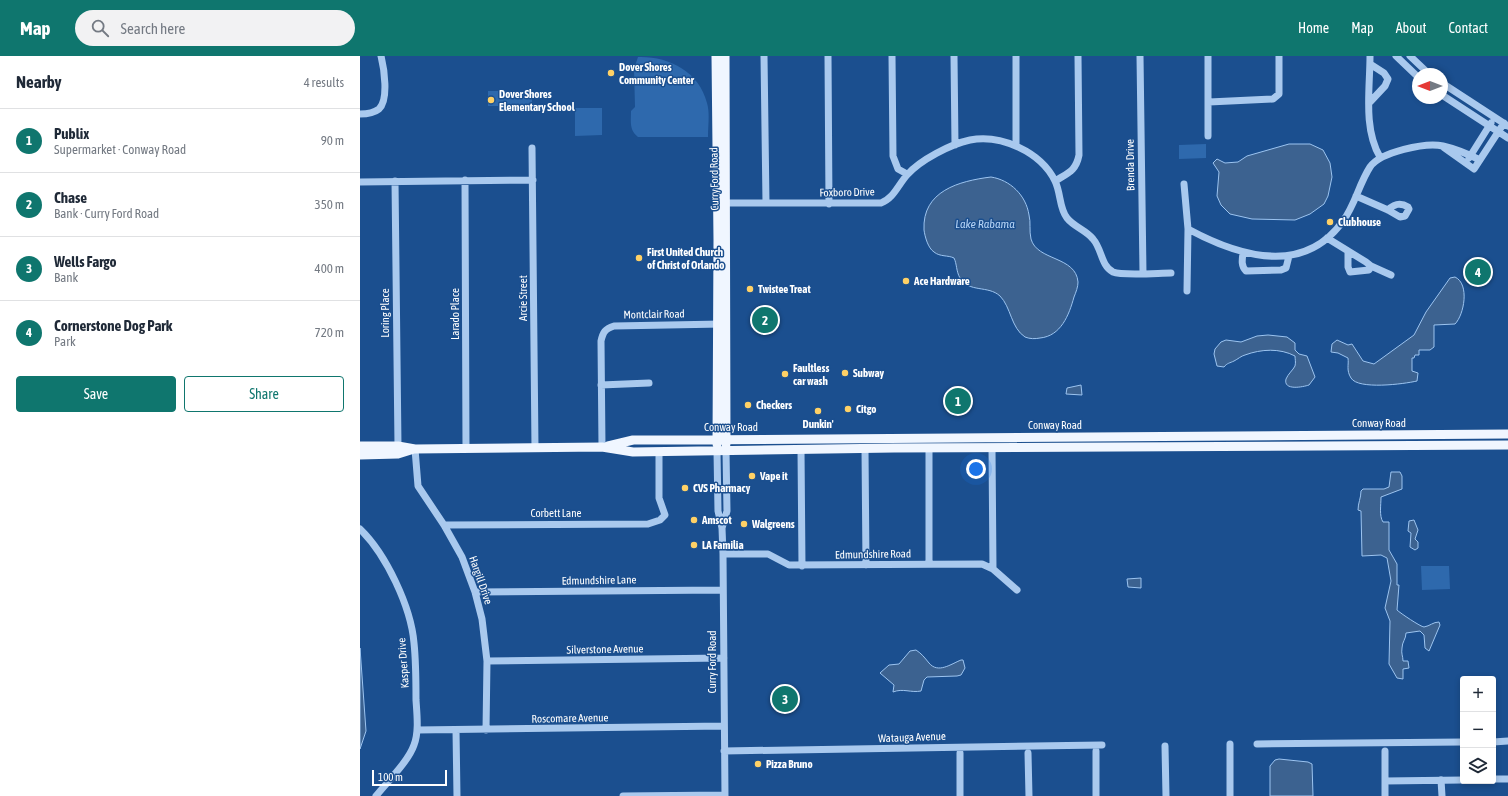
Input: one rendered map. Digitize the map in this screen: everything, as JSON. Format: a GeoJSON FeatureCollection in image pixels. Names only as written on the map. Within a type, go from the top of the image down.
{"type":"FeatureCollection","features":[{"type":"Feature","properties":{"kind":"main road","name":"Curry Ford Road"},"geometry":{"type":"LineString","coordinates":[[716,56],[722,203]]}},
{"type":"Feature","properties":{"kind":"main road","name":"Curry Ford Road"},"geometry":{"type":"LineString","coordinates":[[722,451],[722,203],[725,56]]}},
{"type":"Feature","properties":{"kind":"main road","name":"Conway Road"},"geometry":{"type":"LineString","coordinates":[[602,447],[633,440],[1508,434]]}},
{"type":"Feature","properties":{"kind":"main road"},"geometry":{"type":"LineString","coordinates":[[1317,446],[1326,439],[1348,435]]}},
{"type":"Feature","properties":{"kind":"main road"},"geometry":{"type":"LineString","coordinates":[[1031,448],[1038,444],[1064,437]]}},
{"type":"Feature","properties":{"kind":"main road"},"geometry":{"type":"LineString","coordinates":[[929,449],[937,443],[950,438]]}},
{"type":"Feature","properties":{"kind":"main road"},"geometry":{"type":"LineString","coordinates":[[894,448],[916,445],[927,439]]}},
{"type":"Feature","properties":{"kind":"main road","name":"Conway Road"},"geometry":{"type":"LineString","coordinates":[[360,446],[398,446],[416,449],[602,447],[633,452],[659,452],[894,448],[1508,445]]}},
{"type":"Feature","properties":{"kind":"main road","name":"Conway Road"},"geometry":{"type":"LineString","coordinates":[[360,455],[398,454],[416,449]]}},
{"type":"Feature","properties":{"kind":"street"},"geometry":{"type":"LineString","coordinates":[[360,114],[367,114],[378,109],[383,102],[384,70],[381,56]]}},
{"type":"Feature","properties":{"kind":"street"},"geometry":{"type":"LineString","coordinates":[[764,56],[766,203]]}},
{"type":"Feature","properties":{"kind":"street"},"geometry":{"type":"LineString","coordinates":[[828,56],[829,204]]}},
{"type":"Feature","properties":{"kind":"street"},"geometry":{"type":"LineString","coordinates":[[892,56],[893,156],[898,169],[907,174]]}},
{"type":"Feature","properties":{"kind":"street"},"geometry":{"type":"LineString","coordinates":[[954,56],[955,145]]}},
{"type":"Feature","properties":{"kind":"street"},"geometry":{"type":"LineString","coordinates":[[1016,56],[1016,146]]}},
{"type":"Feature","properties":{"kind":"street"},"geometry":{"type":"LineString","coordinates":[[1055,181],[1070,172],[1077,165],[1079,155],[1078,56]]}},
{"type":"Feature","properties":{"kind":"street","name":"Brenda Drive"},"geometry":{"type":"LineString","coordinates":[[1140,56],[1142,273]]}},
{"type":"Feature","properties":{"kind":"street"},"geometry":{"type":"LineString","coordinates":[[1208,56],[1208,136]]}},
{"type":"Feature","properties":{"kind":"street"},"geometry":{"type":"LineString","coordinates":[[1209,102],[1273,99],[1278,94],[1280,85],[1279,56]]}},
{"type":"Feature","properties":{"kind":"street"},"geometry":{"type":"LineString","coordinates":[[1396,56],[1412,71]]}},
{"type":"Feature","properties":{"kind":"street"},"geometry":{"type":"LineString","coordinates":[[1410,56],[1423,68]]}},
{"type":"Feature","properties":{"kind":"street"},"geometry":{"type":"LineString","coordinates":[[1370,60],[1384,73],[1388,79],[1385,86],[1370,102]]}},
{"type":"Feature","properties":{"kind":"street"},"geometry":{"type":"LineString","coordinates":[[1370,60],[1371,138],[1380,157]]}},
{"type":"Feature","properties":{"kind":"street"},"geometry":{"type":"LineString","coordinates":[[1442,145],[1474,169],[1498,132],[1506,125],[1448,87]]}},
{"type":"Feature","properties":{"kind":"street"},"geometry":{"type":"LineString","coordinates":[[1448,98],[1508,138]]}},
{"type":"Feature","properties":{"kind":"street"},"geometry":{"type":"LineString","coordinates":[[1466,164],[1495,118]]}},
{"type":"Feature","properties":{"kind":"street","name":"Foxboro Drive"},"geometry":{"type":"LineString","coordinates":[[722,203],[880,203],[888,200],[907,174],[931,157],[955,145],[971,140],[988,139],[1016,146],[1039,159],[1055,181],[1066,217],[1094,239],[1108,269],[1117,273],[1171,273]]}},
{"type":"Feature","properties":{"kind":"street"},"geometry":{"type":"LineString","coordinates":[[1188,229],[1207,239],[1243,253],[1266,256],[1289,256],[1317,246],[1335,233],[1345,220],[1370,166],[1380,157],[1410,148],[1442,145],[1471,155],[1480,160]]}},
{"type":"Feature","properties":{"kind":"street","name":"Arcie Street"},"geometry":{"type":"LineString","coordinates":[[532,148],[535,448]]}},
{"type":"Feature","properties":{"kind":"street","name":"Larado Place"},"geometry":{"type":"LineString","coordinates":[[465,180],[466,448]]}},
{"type":"Feature","properties":{"kind":"street"},"geometry":{"type":"LineString","coordinates":[[360,182],[533,180]]}},
{"type":"Feature","properties":{"kind":"street","name":"Loring Place"},"geometry":{"type":"LineString","coordinates":[[395,181],[398,446]]}},
{"type":"Feature","properties":{"kind":"street"},"geometry":{"type":"LineString","coordinates":[[1184,184],[1188,229],[1187,291]]}},
{"type":"Feature","properties":{"kind":"street"},"geometry":{"type":"LineString","coordinates":[[1356,196],[1388,210]]}},
{"type":"Feature","properties":{"kind":"street"},"geometry":{"type":"LineString","coordinates":[[1327,238],[1372,266],[1391,275]]}},
{"type":"Feature","properties":{"kind":"street"},"geometry":{"type":"LineString","coordinates":[[1348,251],[1348,267],[1350,272],[1369,270],[1372,266]]}},
{"type":"Feature","properties":{"kind":"street"},"geometry":{"type":"LineString","coordinates":[[1243,253],[1243,268],[1246,270],[1286,268],[1289,256]]}},
{"type":"Feature","properties":{"kind":"street","name":"Montclair Road"},"geometry":{"type":"LineString","coordinates":[[602,447],[601,341],[603,333],[607,328],[614,326],[722,324]]}},
{"type":"Feature","properties":{"kind":"street"},"geometry":{"type":"LineString","coordinates":[[601,385],[649,384]]}},
{"type":"Feature","properties":{"kind":"street"},"geometry":{"type":"LineString","coordinates":[[1456,445],[1460,435]]}},
{"type":"Feature","properties":{"kind":"street"},"geometry":{"type":"LineString","coordinates":[[1139,437],[1140,447]]}},
{"type":"Feature","properties":{"kind":"street"},"geometry":{"type":"LineString","coordinates":[[992,448],[993,569]]}},
{"type":"Feature","properties":{"kind":"street","name":"Hargill Drive"},"geometry":{"type":"LineString","coordinates":[[416,449],[418,486],[444,524],[462,557],[475,592],[482,619],[486,661],[486,730]]}},
{"type":"Feature","properties":{"kind":"street"},"geometry":{"type":"LineString","coordinates":[[865,449],[866,565]]}},
{"type":"Feature","properties":{"kind":"street"},"geometry":{"type":"LineString","coordinates":[[929,449],[929,564]]}},
{"type":"Feature","properties":{"kind":"street"},"geometry":{"type":"LineString","coordinates":[[801,450],[802,566]]}},
{"type":"Feature","properties":{"kind":"street","name":"Curry Ford Road"},"geometry":{"type":"LineString","coordinates":[[722,451],[718,511],[722,528],[723,554],[725,795]]}},
{"type":"Feature","properties":{"kind":"street","name":"Corbett Lane"},"geometry":{"type":"LineString","coordinates":[[444,524],[648,524],[657,522],[665,515],[659,498],[659,452]]}},
{"type":"Feature","properties":{"kind":"street","name":"Kasper Drive"},"geometry":{"type":"LineString","coordinates":[[360,529],[383,559],[410,620],[414,642],[417,730],[414,746],[408,757],[376,796]]}},
{"type":"Feature","properties":{"kind":"street","name":"Edmundshire Road"},"geometry":{"type":"LineString","coordinates":[[723,554],[768,554],[789,565],[802,566],[982,564],[993,569],[1017,590]]}},
{"type":"Feature","properties":{"kind":"street","name":"Edmundshire Lane"},"geometry":{"type":"LineString","coordinates":[[475,592],[723,590]]}},
{"type":"Feature","properties":{"kind":"street","name":"Silverstone Avenue"},"geometry":{"type":"LineString","coordinates":[[486,661],[724,658]]}},
{"type":"Feature","properties":{"kind":"street","name":"Roscomare Avenue"},"geometry":{"type":"LineString","coordinates":[[417,730],[724,726]]}},
{"type":"Feature","properties":{"kind":"street"},"geometry":{"type":"LineString","coordinates":[[456,730],[457,796]]}},
{"type":"Feature","properties":{"kind":"street"},"geometry":{"type":"LineString","coordinates":[[1496,742],[1508,741]]}},
{"type":"Feature","properties":{"kind":"street"},"geometry":{"type":"LineString","coordinates":[[1257,744],[1460,742]]}},
{"type":"Feature","properties":{"kind":"street"},"geometry":{"type":"LineString","coordinates":[[1230,744],[1230,796]]}},
{"type":"Feature","properties":{"kind":"street","name":"Watauga Avenue"},"geometry":{"type":"LineString","coordinates":[[724,750],[1102,745]]}},
{"type":"Feature","properties":{"kind":"street"},"geometry":{"type":"LineString","coordinates":[[1165,746],[1166,796]]}},
{"type":"Feature","properties":{"kind":"street"},"geometry":{"type":"LineString","coordinates":[[1096,751],[1096,796]]}},
{"type":"Feature","properties":{"kind":"street"},"geometry":{"type":"LineString","coordinates":[[1385,751],[1385,796]]}},
{"type":"Feature","properties":{"kind":"street"},"geometry":{"type":"LineString","coordinates":[[960,753],[960,796]]}},
{"type":"Feature","properties":{"kind":"street"},"geometry":{"type":"LineString","coordinates":[[1028,753],[1028,796]]}},
{"type":"Feature","properties":{"kind":"street"},"geometry":{"type":"LineString","coordinates":[[1496,780],[1508,779]]}},
{"type":"Feature","properties":{"kind":"street"},"geometry":{"type":"LineString","coordinates":[[1441,780],[1442,796]]}},
{"type":"Feature","properties":{"kind":"street"},"geometry":{"type":"LineString","coordinates":[[1385,781],[1460,780]]}},
{"type":"Feature","properties":{"kind":"street"},"geometry":{"type":"LineString","coordinates":[[623,796],[725,795]]}},
{"type":"Feature","properties":{"kind":"shaded area"},"geometry":{"type":"Polygon","coordinates":[[[638,57],[660,59],[671,63],[690,74],[697,82],[703,92],[708,107],[708,137],[638,137],[633,132],[631,126],[631,111],[635,107],[634,69],[638,57]]]}},
{"type":"Feature","properties":{"kind":"shaded area"},"geometry":{"type":"Polygon","coordinates":[[[488,91],[532,91],[532,106],[488,106],[488,91]]]}},
{"type":"Feature","properties":{"kind":"shaded area"},"geometry":{"type":"Polygon","coordinates":[[[575,108],[602,108],[602,135],[575,136],[575,108]]]}},
{"type":"Feature","properties":{"kind":"shaded area"},"geometry":{"type":"Polygon","coordinates":[[[1206,144],[1206,158],[1179,159],[1179,145],[1206,144]]]}},
{"type":"Feature","properties":{"kind":"shaded area"},"geometry":{"type":"Polygon","coordinates":[[[1483,261],[1486,262],[1483,284],[1476,284],[1471,281],[1472,263],[1483,261]]]}},
{"type":"Feature","properties":{"kind":"shaded area"},"geometry":{"type":"Polygon","coordinates":[[[1421,566],[1449,566],[1450,589],[1422,590],[1421,566]]]}},
{"type":"Feature","properties":{"kind":"water"},"geometry":{"type":"Polygon","coordinates":[[[1289,144],[1310,144],[1323,150],[1330,163],[1332,177],[1328,196],[1324,204],[1310,214],[1295,220],[1252,219],[1230,214],[1221,205],[1217,196],[1219,172],[1213,163],[1217,159],[1225,163],[1238,162],[1247,156],[1289,144]]]}},
{"type":"Feature","properties":{"kind":"water","name":"Lake Rabama"},"geometry":{"type":"Polygon","coordinates":[[[991,177],[1005,181],[1021,195],[1030,218],[1031,239],[1035,246],[1041,251],[1071,267],[1076,274],[1078,286],[1067,317],[1059,329],[1047,336],[1034,339],[1025,337],[1020,333],[1007,306],[1000,296],[990,291],[968,286],[960,278],[954,258],[936,254],[927,242],[924,230],[925,217],[929,206],[936,197],[955,185],[967,181],[991,177]]]}},
{"type":"Feature","properties":{"kind":"water"},"geometry":{"type":"Polygon","coordinates":[[[1455,277],[1463,286],[1464,300],[1461,314],[1455,324],[1434,325],[1434,347],[1430,350],[1419,350],[1419,355],[1415,355],[1414,358],[1412,358],[1412,371],[1418,373],[1417,381],[1392,385],[1372,385],[1355,382],[1349,375],[1348,358],[1338,353],[1331,352],[1332,344],[1337,340],[1348,345],[1352,344],[1363,361],[1374,364],[1414,335],[1426,312],[1450,278],[1455,277]]]}},
{"type":"Feature","properties":{"kind":"water"},"geometry":{"type":"Polygon","coordinates":[[[1268,335],[1287,337],[1295,343],[1295,350],[1299,354],[1307,356],[1315,377],[1309,385],[1302,387],[1290,387],[1287,385],[1286,379],[1295,366],[1295,356],[1289,353],[1270,350],[1251,353],[1242,356],[1224,367],[1217,366],[1214,354],[1215,349],[1221,342],[1226,340],[1241,342],[1257,336],[1268,335]]]}},
{"type":"Feature","properties":{"kind":"water"},"geometry":{"type":"Polygon","coordinates":[[[1081,385],[1082,395],[1066,394],[1067,388],[1081,385]]]}},
{"type":"Feature","properties":{"kind":"water"},"geometry":{"type":"Polygon","coordinates":[[[1391,472],[1400,472],[1402,476],[1402,489],[1381,497],[1381,514],[1383,522],[1389,522],[1389,550],[1397,564],[1397,585],[1399,585],[1397,610],[1410,620],[1424,627],[1439,622],[1440,625],[1429,651],[1425,648],[1424,635],[1420,631],[1406,633],[1402,646],[1402,652],[1403,661],[1408,661],[1409,668],[1403,669],[1403,679],[1397,678],[1389,664],[1390,621],[1385,608],[1391,581],[1387,558],[1381,555],[1362,556],[1361,511],[1358,510],[1361,491],[1363,489],[1384,489],[1389,487],[1391,472]]]}},
{"type":"Feature","properties":{"kind":"water"},"geometry":{"type":"Polygon","coordinates":[[[1414,520],[1418,530],[1415,539],[1418,542],[1418,548],[1415,550],[1410,547],[1411,533],[1408,531],[1409,521],[1414,520]]]}},
{"type":"Feature","properties":{"kind":"water"},"geometry":{"type":"Polygon","coordinates":[[[1141,578],[1141,588],[1128,587],[1127,579],[1141,578]]]}},
{"type":"Feature","properties":{"kind":"water"},"geometry":{"type":"Polygon","coordinates":[[[360,648],[366,731],[360,749],[360,648]]]}},
{"type":"Feature","properties":{"kind":"water"},"geometry":{"type":"Polygon","coordinates":[[[916,650],[936,668],[945,667],[963,660],[965,668],[961,675],[957,676],[927,677],[924,680],[921,691],[900,690],[893,692],[894,685],[880,673],[889,665],[899,664],[910,651],[916,650]]]}},
{"type":"Feature","properties":{"kind":"water"},"geometry":{"type":"Polygon","coordinates":[[[1279,759],[1308,762],[1312,764],[1313,796],[1270,796],[1270,766],[1275,760],[1279,759]]]}},
{"type":"Feature","properties":{"kind":"place","name":"Dover Shores Community Center"},"geometry":{"type":"Point","coordinates":[611,73]}},
{"type":"Feature","properties":{"kind":"place","name":"Dover Shores Elementary School"},"geometry":{"type":"Point","coordinates":[491,100]}},
{"type":"Feature","properties":{"kind":"place","name":"Clubhouse"},"geometry":{"type":"Point","coordinates":[1330,222]}},
{"type":"Feature","properties":{"kind":"place","name":"First United Church of Christ of Orlando"},"geometry":{"type":"Point","coordinates":[639,258]}},
{"type":"Feature","properties":{"kind":"place","name":"Cornerstone Dog Park"},"geometry":{"type":"Point","coordinates":[1478,272]}},
{"type":"Feature","properties":{"kind":"place","name":"Ace Hardware"},"geometry":{"type":"Point","coordinates":[906,281]}},
{"type":"Feature","properties":{"kind":"place","name":"Twistee Treat"},"geometry":{"type":"Point","coordinates":[750,289]}},
{"type":"Feature","properties":{"kind":"place","name":"Chase"},"geometry":{"type":"Point","coordinates":[765,320]}},
{"type":"Feature","properties":{"kind":"place","name":"Subway"},"geometry":{"type":"Point","coordinates":[845,373]}},
{"type":"Feature","properties":{"kind":"place","name":"Faultless car wash"},"geometry":{"type":"Point","coordinates":[785,374]}},
{"type":"Feature","properties":{"kind":"place","name":"Publix"},"geometry":{"type":"Point","coordinates":[958,401]}},
{"type":"Feature","properties":{"kind":"place","name":"Checkers"},"geometry":{"type":"Point","coordinates":[748,405]}},
{"type":"Feature","properties":{"kind":"place","name":"Citgo"},"geometry":{"type":"Point","coordinates":[848,409]}},
{"type":"Feature","properties":{"kind":"place","name":"Dunkin'"},"geometry":{"type":"Point","coordinates":[818,411]}},
{"type":"Feature","properties":{"kind":"place","name":"Vape it"},"geometry":{"type":"Point","coordinates":[752,476]}},
{"type":"Feature","properties":{"kind":"place","name":"CVS Pharmacy"},"geometry":{"type":"Point","coordinates":[685,488]}},
{"type":"Feature","properties":{"kind":"place","name":"Amscot"},"geometry":{"type":"Point","coordinates":[694,520]}},
{"type":"Feature","properties":{"kind":"place","name":"Walgreens"},"geometry":{"type":"Point","coordinates":[744,524]}},
{"type":"Feature","properties":{"kind":"place","name":"LA Familia"},"geometry":{"type":"Point","coordinates":[694,545]}},
{"type":"Feature","properties":{"kind":"place","name":"Wells Fargo"},"geometry":{"type":"Point","coordinates":[785,699]}},
{"type":"Feature","properties":{"kind":"place","name":"Pizza Bruno"},"geometry":{"type":"Point","coordinates":[758,764]}}]}
